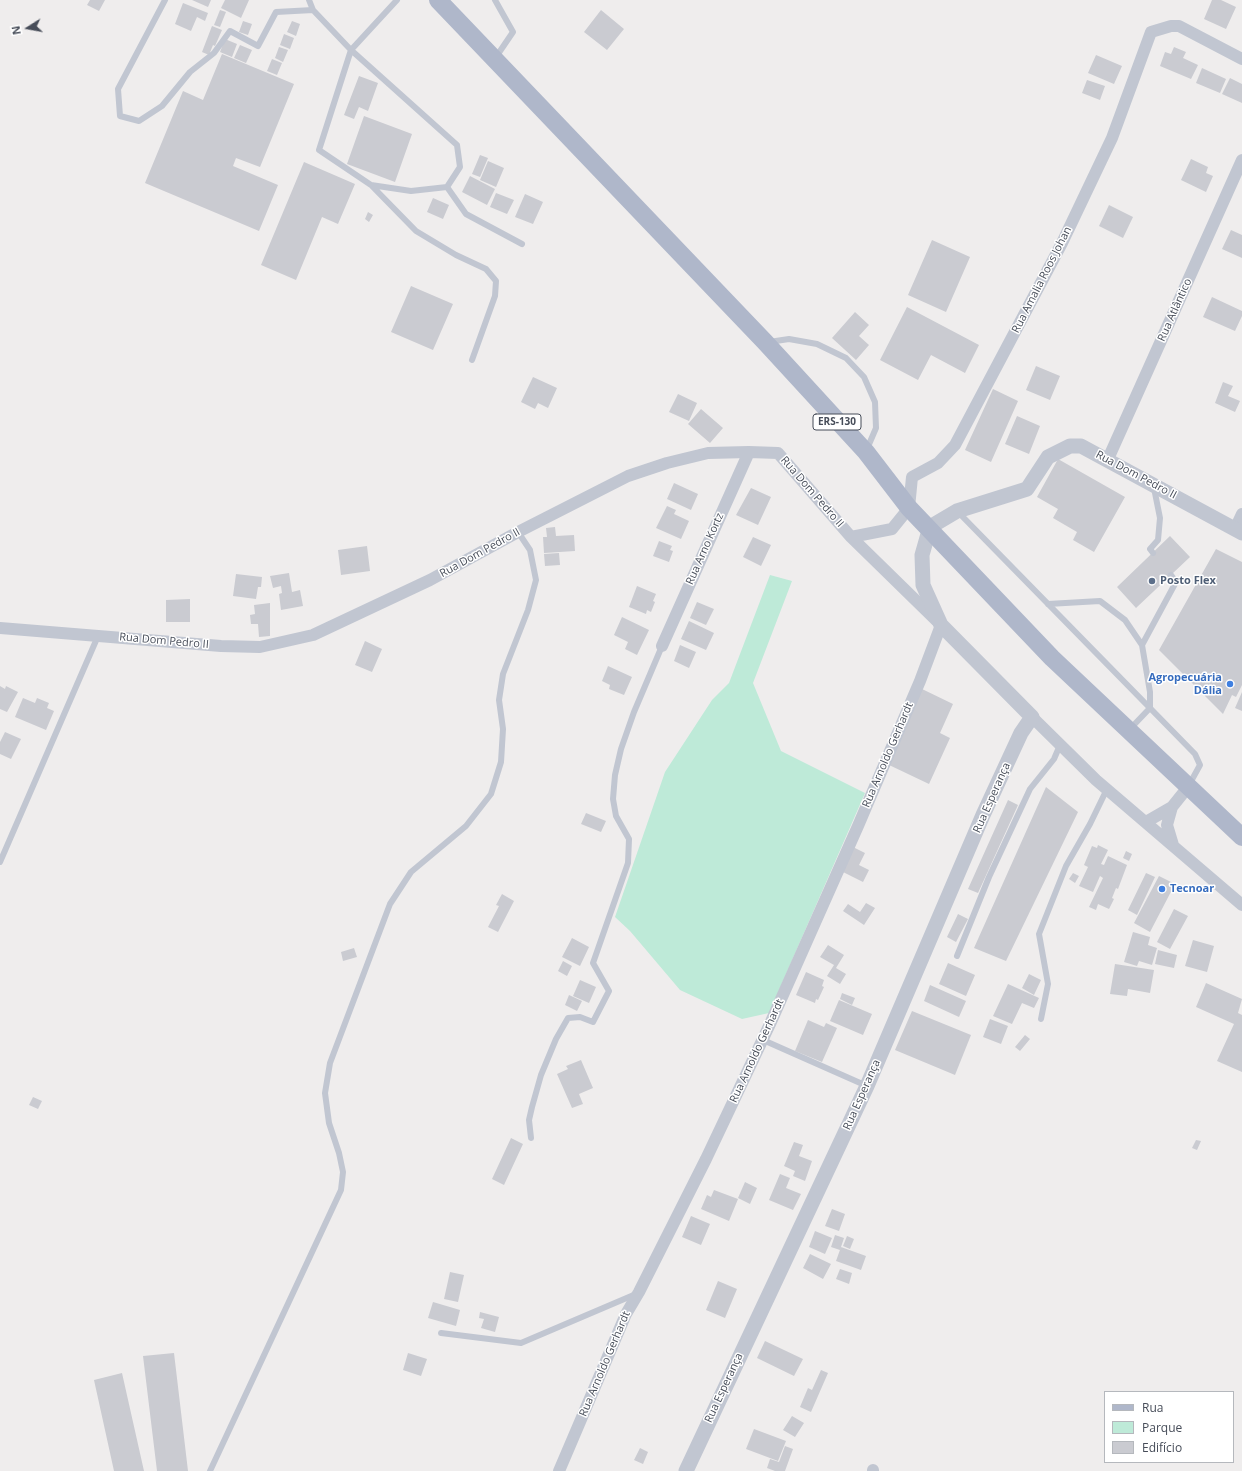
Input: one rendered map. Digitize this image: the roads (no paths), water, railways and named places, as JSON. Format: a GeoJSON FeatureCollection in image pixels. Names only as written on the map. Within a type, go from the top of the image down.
{"type":"FeatureCollection","features":[{"type":"Feature","properties":{"kind":"main road","name":"ERS-130"},"geometry":{"type":"LineString","coordinates":[[438,0],[765,342],[866,452],[909,508],[930,527],[1052,658],[1242,837]]}},
{"type":"Feature","properties":{"kind":"street","name":"Rua Amalia Roos Johan"},"geometry":{"type":"LineString","coordinates":[[909,508],[912,477],[938,463],[955,446],[1062,243],[1112,138],[1151,32],[1171,26],[1179,26],[1242,59]]}},
{"type":"Feature","properties":{"kind":"street","name":"Rua Atlântico"},"geometry":{"type":"LineString","coordinates":[[1108,459],[1242,160]]}},
{"type":"Feature","properties":{"kind":"street","name":"Rua Dom Pedro II"},"geometry":{"type":"LineString","coordinates":[[930,527],[957,511],[1027,489],[1048,457],[1070,446],[1081,446],[1108,459],[1239,531]]}},
{"type":"Feature","properties":{"kind":"street","name":"Rua Arno Kortz"},"geometry":{"type":"LineString","coordinates":[[662,646],[748,452]]}},
{"type":"Feature","properties":{"kind":"street","name":"Rua Dom Pedro II"},"geometry":{"type":"LineString","coordinates":[[0,628],[221,646],[260,647],[313,635],[430,580],[518,532],[628,476],[708,453],[778,453],[851,537],[892,529],[909,508]]}},
{"type":"Feature","properties":{"kind":"street"},"geometry":{"type":"LineString","coordinates":[[1239,531],[1242,514]]}},
{"type":"Feature","properties":{"kind":"street"},"geometry":{"type":"LineString","coordinates":[[930,527],[922,555],[922,585],[941,625]]}},
{"type":"Feature","properties":{"kind":"street"},"geometry":{"type":"LineString","coordinates":[[851,537],[1032,717],[1107,789],[1242,905]]}},
{"type":"Feature","properties":{"kind":"street","name":"Rua Arnoldo Gerhardt"},"geometry":{"type":"LineString","coordinates":[[559,1471],[626,1314],[639,1292],[706,1159],[763,1040],[858,826],[917,688],[941,625]]}},
{"type":"Feature","properties":{"kind":"street","name":"Rua Esperança"},"geometry":{"type":"LineString","coordinates":[[686,1471],[867,1086],[983,815],[1021,733],[1032,717]]}},
{"type":"Feature","properties":{"kind":"street"},"geometry":{"type":"LineString","coordinates":[[1146,822],[1172,807],[1188,787]]}},
{"type":"Feature","properties":{"kind":"street"},"geometry":{"type":"LineString","coordinates":[[1172,807],[1167,825],[1173,845]]}},
{"type":"Feature","properties":{"kind":"lane"},"geometry":{"type":"LineString","coordinates":[[165,0],[118,89],[120,116],[139,121],[162,106],[190,72],[214,53],[230,31],[258,46],[276,12],[313,10]]}},
{"type":"Feature","properties":{"kind":"lane"},"geometry":{"type":"LineString","coordinates":[[309,0],[313,10],[351,50],[458,145],[460,167],[447,187]]}},
{"type":"Feature","properties":{"kind":"lane"},"geometry":{"type":"LineString","coordinates":[[397,0],[351,50],[319,150],[371,185],[416,231],[456,255],[486,269],[496,281],[494,296],[472,360]]}},
{"type":"Feature","properties":{"kind":"lane"},"geometry":{"type":"LineString","coordinates":[[495,0],[513,32],[495,59]]}},
{"type":"Feature","properties":{"kind":"lane"},"geometry":{"type":"LineString","coordinates":[[371,185],[412,191],[447,187]]}},
{"type":"Feature","properties":{"kind":"lane"},"geometry":{"type":"LineString","coordinates":[[447,187],[466,214],[522,244]]}},
{"type":"Feature","properties":{"kind":"lane"},"geometry":{"type":"LineString","coordinates":[[765,342],[789,339],[817,344],[846,358],[864,377],[875,402],[876,428],[866,452]]}},
{"type":"Feature","properties":{"kind":"lane"},"geometry":{"type":"LineString","coordinates":[[1153,485],[1160,518],[1158,540],[1150,549],[1153,553]]}},
{"type":"Feature","properties":{"kind":"lane"},"geometry":{"type":"LineString","coordinates":[[957,511],[1195,754],[1200,765],[1188,787]]}},
{"type":"Feature","properties":{"kind":"lane"},"geometry":{"type":"LineString","coordinates":[[210,1471],[341,1190],[342,1172],[339,1153],[329,1123],[325,1094],[330,1063],[390,904],[411,872],[466,826],[491,794],[501,762],[504,729],[499,700],[503,674],[528,610],[536,580],[530,550],[518,532]]}},
{"type":"Feature","properties":{"kind":"lane"},"geometry":{"type":"LineString","coordinates":[[1142,645],[1176,582],[1171,575]]}},
{"type":"Feature","properties":{"kind":"lane"},"geometry":{"type":"LineString","coordinates":[[1048,604],[1100,601],[1124,620],[1142,645],[1150,692],[1150,708],[1128,731]]}},
{"type":"Feature","properties":{"kind":"lane"},"geometry":{"type":"LineString","coordinates":[[0,862],[98,636]]}},
{"type":"Feature","properties":{"kind":"lane"},"geometry":{"type":"LineString","coordinates":[[531,1138],[529,1120],[532,1107],[541,1075],[556,1039],[568,1018],[580,1017],[593,1022],[609,991],[593,963],[628,863],[629,839],[616,816],[613,799],[615,775],[621,749],[634,712],[662,646]]}},
{"type":"Feature","properties":{"kind":"lane"},"geometry":{"type":"LineString","coordinates":[[957,956],[989,877],[1030,789],[1054,759],[1060,744]]}},
{"type":"Feature","properties":{"kind":"lane"},"geometry":{"type":"LineString","coordinates":[[1041,1019],[1048,984],[1039,934],[1066,866],[1090,824],[1107,789]]}},
{"type":"Feature","properties":{"kind":"lane"},"geometry":{"type":"LineString","coordinates":[[763,1040],[867,1086]]}},
{"type":"Feature","properties":{"kind":"lane"},"geometry":{"type":"LineString","coordinates":[[441,1333],[521,1343],[639,1292]]}},
{"type":"Feature","properties":{"kind":"place","name":"Posto Flex"},"geometry":{"type":"Point","coordinates":[1152,581]}},
{"type":"Feature","properties":{"kind":"place","name":"Agropecuária Dália"},"geometry":{"type":"Point","coordinates":[1230,684]}},
{"type":"Feature","properties":{"kind":"place","name":"Tecnoar"},"geometry":{"type":"Point","coordinates":[1162,889]}}]}
